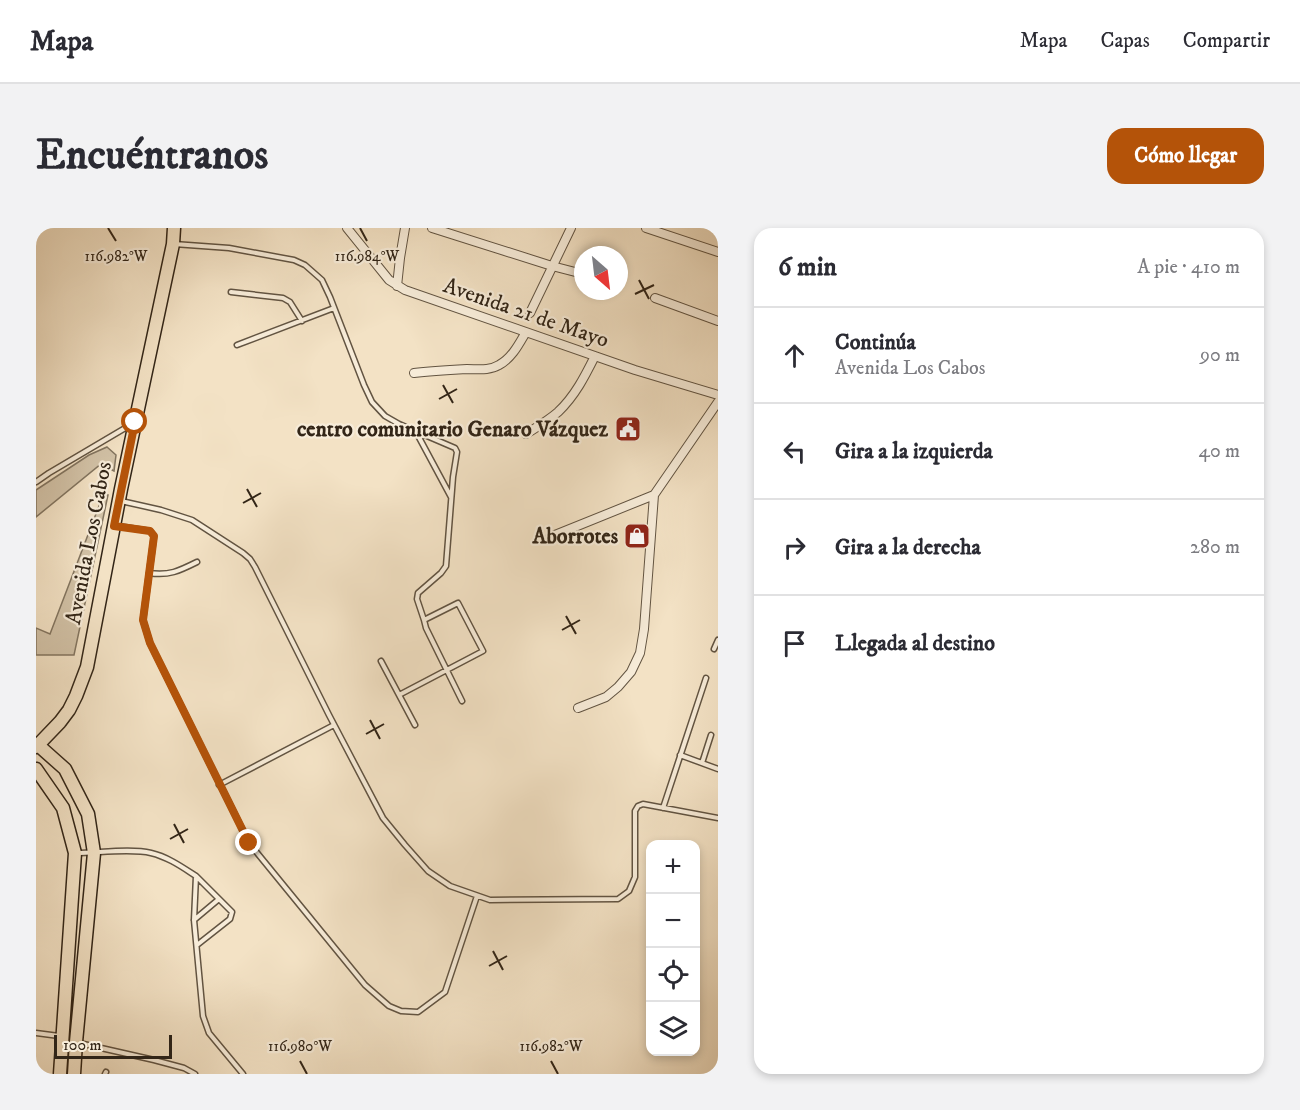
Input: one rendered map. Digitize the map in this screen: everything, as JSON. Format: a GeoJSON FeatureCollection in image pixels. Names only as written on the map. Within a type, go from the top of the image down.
{"type":"FeatureCollection","features":[{"type":"Feature","properties":{"kind":"main road","name":"Avenida Los Cabos"},"geometry":{"type":"LineString","coordinates":[[37,746],[69,710],[87,667],[173,244],[174,228]]}},
{"type":"Feature","properties":{"kind":"main road"},"geometry":{"type":"LineString","coordinates":[[37,746],[65,769],[88,814],[94,853],[74,1074]]}},
{"type":"Feature","properties":{"kind":"main road"},"geometry":{"type":"LineString","coordinates":[[36,769],[63,808],[75,853],[60,1074]]}},
{"type":"Feature","properties":{"kind":"street","name":"Avenida 21 de Mayo"},"geometry":{"type":"LineString","coordinates":[[347,228],[389,280],[405,290],[595,356],[718,395]]}},
{"type":"Feature","properties":{"kind":"street"},"geometry":{"type":"LineString","coordinates":[[397,286],[405,228]]}},
{"type":"Feature","properties":{"kind":"street"},"geometry":{"type":"LineString","coordinates":[[432,228],[574,272]]}},
{"type":"Feature","properties":{"kind":"street"},"geometry":{"type":"LineString","coordinates":[[530,313],[572,228]]}},
{"type":"Feature","properties":{"kind":"street"},"geometry":{"type":"LineString","coordinates":[[646,228],[718,252]]}},
{"type":"Feature","properties":{"kind":"street"},"geometry":{"type":"LineString","coordinates":[[656,298],[718,321]]}},
{"type":"Feature","properties":{"kind":"street"},"geometry":{"type":"LineString","coordinates":[[414,373],[494,368],[509,357],[526,332]]}},
{"type":"Feature","properties":{"kind":"street"},"geometry":{"type":"LineString","coordinates":[[526,434],[567,402],[579,388],[595,356]]}},
{"type":"Feature","properties":{"kind":"street"},"geometry":{"type":"LineString","coordinates":[[578,708],[606,697],[618,687],[631,672],[640,653],[644,629],[654,495],[718,402]]}},
{"type":"Feature","properties":{"kind":"street"},"geometry":{"type":"LineString","coordinates":[[550,537],[654,495]]}},
{"type":"Feature","properties":{"kind":"lane"},"geometry":{"type":"LineString","coordinates":[[173,244],[229,248],[294,260],[305,265],[322,280],[372,402],[385,416],[399,424],[455,448],[457,452],[446,566],[418,593],[417,599],[426,628],[462,701]]}},
{"type":"Feature","properties":{"kind":"lane"},"geometry":{"type":"LineString","coordinates":[[231,292],[283,298],[290,302],[302,321]]}},
{"type":"Feature","properties":{"kind":"lane"},"geometry":{"type":"LineString","coordinates":[[237,345],[334,308]]}},
{"type":"Feature","properties":{"kind":"lane"},"geometry":{"type":"LineString","coordinates":[[36,482],[135,422]]}},
{"type":"Feature","properties":{"kind":"lane"},"geometry":{"type":"LineString","coordinates":[[415,430],[451,498]]}},
{"type":"Feature","properties":{"kind":"lane"},"geometry":{"type":"LineString","coordinates":[[119,501],[161,510],[192,520],[250,559],[383,818],[428,871],[450,886],[490,900],[618,899],[629,891],[635,877],[635,811],[638,806],[643,804],[718,818]]}},
{"type":"Feature","properties":{"kind":"lane"},"geometry":{"type":"LineString","coordinates":[[114,526],[150,531],[154,536],[143,620],[150,643],[249,843],[365,985],[379,998],[401,1011],[418,1012],[445,992],[477,896]]}},
{"type":"Feature","properties":{"kind":"lane"},"geometry":{"type":"LineString","coordinates":[[149,573],[160,575],[175,573],[196,562]]}},
{"type":"Feature","properties":{"kind":"lane"},"geometry":{"type":"LineString","coordinates":[[399,695],[483,651],[458,603],[424,620]]}},
{"type":"Feature","properties":{"kind":"lane"},"geometry":{"type":"LineString","coordinates":[[714,649],[718,640]]}},
{"type":"Feature","properties":{"kind":"lane"},"geometry":{"type":"LineString","coordinates":[[381,661],[415,725]]}},
{"type":"Feature","properties":{"kind":"lane"},"geometry":{"type":"LineString","coordinates":[[663,808],[706,678]]}},
{"type":"Feature","properties":{"kind":"lane"},"geometry":{"type":"LineString","coordinates":[[219,785],[334,725]]}},
{"type":"Feature","properties":{"kind":"lane"},"geometry":{"type":"LineString","coordinates":[[702,764],[711,735]]}},
{"type":"Feature","properties":{"kind":"lane"},"geometry":{"type":"LineString","coordinates":[[680,755],[718,769]]}},
{"type":"Feature","properties":{"kind":"lane"},"geometry":{"type":"LineString","coordinates":[[75,853],[150,852],[167,858],[196,876],[232,912],[230,919],[197,945]]}},
{"type":"Feature","properties":{"kind":"lane"},"geometry":{"type":"LineString","coordinates":[[196,876],[194,920],[203,1016],[209,1033],[243,1074]]}},
{"type":"Feature","properties":{"kind":"lane"},"geometry":{"type":"LineString","coordinates":[[194,920],[219,899]]}},
{"type":"Feature","properties":{"kind":"lane"},"geometry":{"type":"LineString","coordinates":[[36,1033],[62,1037]]}},
{"type":"Feature","properties":{"kind":"lane"},"geometry":{"type":"LineString","coordinates":[[76,1042],[184,1068],[195,1074]]}},
{"type":"Feature","properties":{"kind":"shaded area"},"geometry":{"type":"Polygon","coordinates":[[[107,447],[116,455],[114,471],[101,464],[36,517],[36,490],[89,455],[107,447]]]}},
{"type":"Feature","properties":{"kind":"shaded area"},"geometry":{"type":"Polygon","coordinates":[[[104,493],[108,495],[74,655],[36,655],[36,628],[50,634],[104,493]]]}},
{"type":"Feature","properties":{"kind":"place","name":"centro comunitario Genaro Vázquez"},"geometry":{"type":"Point","coordinates":[628,429]}},
{"type":"Feature","properties":{"kind":"place","name":"Aborrotes"},"geometry":{"type":"Point","coordinates":[637,536]}},
{"type":"Feature","properties":{"kind":"route"},"geometry":{"type":"LineString","coordinates":[[135,422],[114,526],[150,531],[154,536],[143,620],[150,643],[249,843]]}}]}
